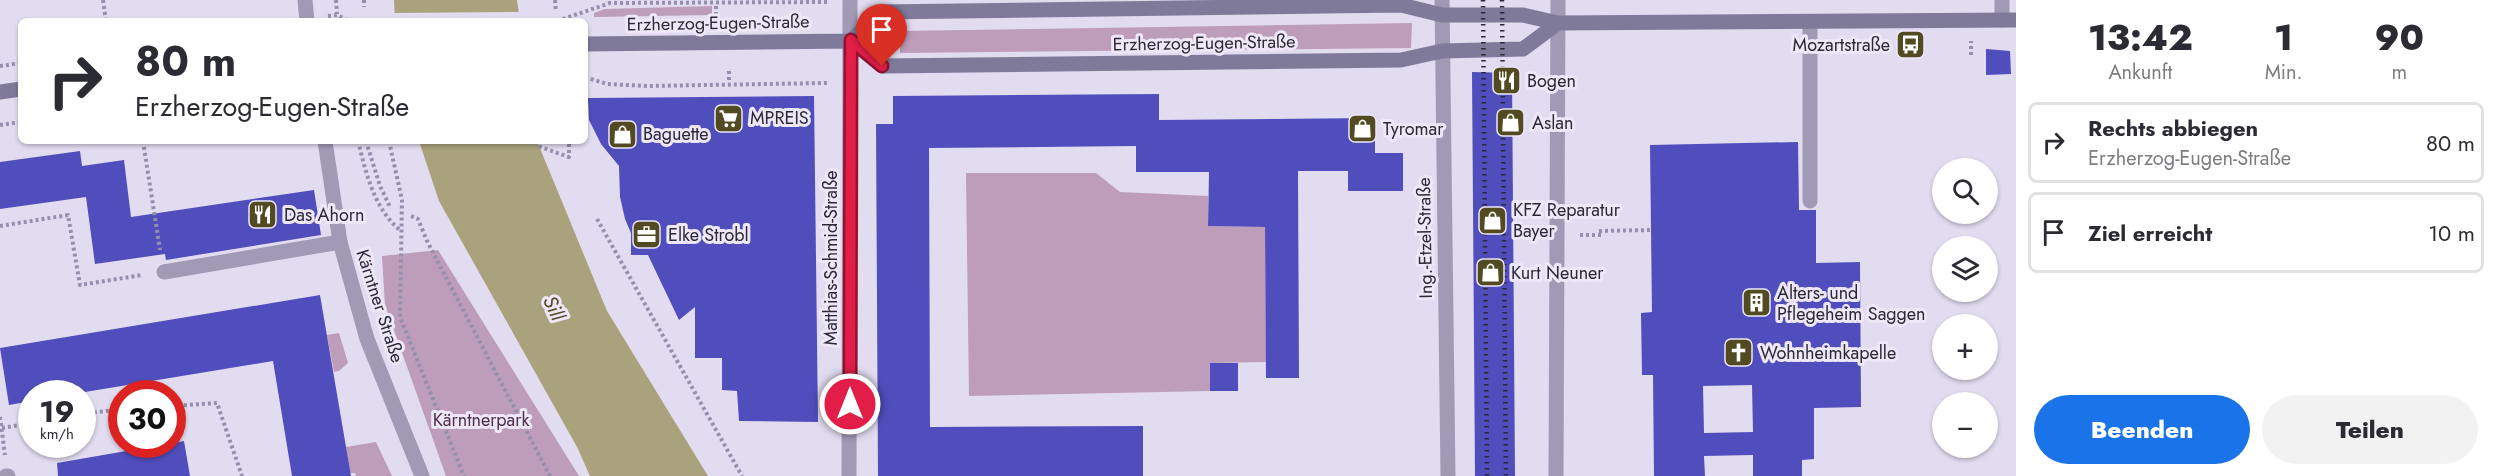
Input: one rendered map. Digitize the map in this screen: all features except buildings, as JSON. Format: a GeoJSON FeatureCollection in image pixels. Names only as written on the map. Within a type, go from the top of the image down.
{"type":"FeatureCollection","features":[{"type":"Feature","properties":{"kind":"street"},"geometry":{"type":"LineString","coordinates":[[304,0],[307,18]]}},
{"type":"Feature","properties":{"kind":"street","name":"Matthias-Schmid-Straße"},"geometry":{"type":"LineString","coordinates":[[849,476],[850,0]]}},
{"type":"Feature","properties":{"kind":"street"},"geometry":{"type":"LineString","coordinates":[[1556,476],[1558,0]]}},
{"type":"Feature","properties":{"kind":"street"},"geometry":{"type":"LineString","coordinates":[[2002,0],[2009,20]]}},
{"type":"Feature","properties":{"kind":"street","name":"Erzherzog-Eugen-Straße"},"geometry":{"type":"LineString","coordinates":[[851,40],[880,12],[1401,6],[1442,7],[1524,15],[1558,23],[2009,20]]}},
{"type":"Feature","properties":{"kind":"street","name":"Ing.-Etzel-Straße"},"geometry":{"type":"LineString","coordinates":[[1442,7],[1448,476]]}},
{"type":"Feature","properties":{"kind":"street"},"geometry":{"type":"LineString","coordinates":[[1810,22],[1810,201]]}},
{"type":"Feature","properties":{"kind":"street","name":"Erzherzog-Eugen-Straße"},"geometry":{"type":"LineString","coordinates":[[588,44],[851,40],[882,66],[1401,60],[1442,51],[1523,49],[1558,23]]}},
{"type":"Feature","properties":{"kind":"street"},"geometry":{"type":"LineString","coordinates":[[0,92],[18,89]]}},
{"type":"Feature","properties":{"kind":"street","name":"Kärntner Straße"},"geometry":{"type":"LineString","coordinates":[[325,144],[340,242],[367,339],[422,476]]}},
{"type":"Feature","properties":{"kind":"street"},"geometry":{"type":"LineString","coordinates":[[164,272],[340,242]]}},
{"type":"Feature","properties":{"kind":"path"},"geometry":{"type":"LineString","coordinates":[[103,0],[106,18]]}},
{"type":"Feature","properties":{"kind":"path"},"geometry":{"type":"LineString","coordinates":[[336,0],[337,15]]}},
{"type":"Feature","properties":{"kind":"path"},"geometry":{"type":"LineString","coordinates":[[364,0],[364,7]]}},
{"type":"Feature","properties":{"kind":"path"},"geometry":{"type":"LineString","coordinates":[[555,0],[556,12]]}},
{"type":"Feature","properties":{"kind":"path"},"geometry":{"type":"LineString","coordinates":[[566,18],[610,3],[823,3]]}},
{"type":"Feature","properties":{"kind":"path"},"geometry":{"type":"LineString","coordinates":[[716,6],[716,15]]}},
{"type":"Feature","properties":{"kind":"path"},"geometry":{"type":"LineString","coordinates":[[327,16],[337,15],[343,18]]}},
{"type":"Feature","properties":{"kind":"path"},"geometry":{"type":"LineString","coordinates":[[1971,41],[1971,55]]}},
{"type":"Feature","properties":{"kind":"path"},"geometry":{"type":"LineString","coordinates":[[0,66],[18,63]]}},
{"type":"Feature","properties":{"kind":"path"},"geometry":{"type":"LineString","coordinates":[[729,70],[729,85]]}},
{"type":"Feature","properties":{"kind":"path"},"geometry":{"type":"LineString","coordinates":[[588,78],[608,84],[648,86],[851,82]]}},
{"type":"Feature","properties":{"kind":"path"},"geometry":{"type":"LineString","coordinates":[[0,125],[18,122]]}},
{"type":"Feature","properties":{"kind":"path"},"geometry":{"type":"LineString","coordinates":[[0,226],[68,215],[80,285],[164,272],[143,144]]}},
{"type":"Feature","properties":{"kind":"path"},"geometry":{"type":"LineString","coordinates":[[359,144],[366,172],[378,201],[390,222],[402,231]]}},
{"type":"Feature","properties":{"kind":"path"},"geometry":{"type":"LineString","coordinates":[[367,144],[380,186],[390,207]]}},
{"type":"Feature","properties":{"kind":"path"},"geometry":{"type":"LineString","coordinates":[[390,144],[402,200],[400,317],[464,476]]}},
{"type":"Feature","properties":{"kind":"path"},"geometry":{"type":"LineString","coordinates":[[537,144],[537,146],[569,157],[569,144]]}},
{"type":"Feature","properties":{"kind":"path"},"geometry":{"type":"LineString","coordinates":[[411,216],[418,219],[427,241],[550,476]]}},
{"type":"Feature","properties":{"kind":"path"},"geometry":{"type":"LineString","coordinates":[[597,219],[742,476]]}},
{"type":"Feature","properties":{"kind":"path"},"geometry":{"type":"LineString","coordinates":[[1599,231],[1651,230]]}},
{"type":"Feature","properties":{"kind":"path"},"geometry":{"type":"LineString","coordinates":[[1580,235],[1604,235]]}},
{"type":"Feature","properties":{"kind":"path"},"geometry":{"type":"LineString","coordinates":[[186,405],[217,403],[242,476]]}},
{"type":"Feature","properties":{"kind":"path"},"geometry":{"type":"LineString","coordinates":[[0,417],[7,476]]}},
{"type":"Feature","properties":{"kind":"path"},"geometry":{"type":"LineString","coordinates":[[2,428],[18,425]]}},
{"type":"Feature","properties":{"kind":"green space"},"geometry":{"type":"Polygon","coordinates":[[[712,6],[712,15],[594,17],[594,13],[605,9],[712,6]]]}},
{"type":"Feature","properties":{"kind":"green space"},"geometry":{"type":"Polygon","coordinates":[[[1412,23],[1411,48],[900,53],[900,31],[1412,23]]]}},
{"type":"Feature","properties":{"kind":"green space"},"geometry":{"type":"Polygon","coordinates":[[[966,173],[1096,173],[1120,192],[1208,196],[1208,226],[1265,227],[1266,362],[1210,363],[1210,391],[969,396],[966,173]]]}},
{"type":"Feature","properties":{"kind":"green space","name":"Kärntnerpark"},"geometry":{"type":"Polygon","coordinates":[[[438,250],[579,476],[446,476],[385,305],[382,256],[438,250]]]}},
{"type":"Feature","properties":{"kind":"green space"},"geometry":{"type":"Polygon","coordinates":[[[339,333],[348,363],[339,371],[334,372],[327,335],[339,333]]]}},
{"type":"Feature","properties":{"kind":"green space"},"geometry":{"type":"Polygon","coordinates":[[[376,442],[392,476],[356,476],[355,473],[350,473],[346,447],[376,442]]]}},
{"type":"Feature","properties":{"kind":"water"},"geometry":{"type":"Polygon","coordinates":[[[394,0],[517,0],[520,18],[395,18],[394,0]]]}},
{"type":"Feature","properties":{"kind":"water","name":"Sill"},"geometry":{"type":"Polygon","coordinates":[[[420,144],[538,144],[607,311],[708,476],[590,476],[577,447],[439,201],[420,144]]]}},
{"type":"Feature","properties":{"kind":"pier"},"geometry":{"type":"Polygon","coordinates":[[[522,12],[523,18],[392,18],[392,13],[522,12]]]}},
{"type":"Feature","properties":{"kind":"railway"},"geometry":{"type":"LineString","coordinates":[[1483,0],[1487,476]]}},
{"type":"Feature","properties":{"kind":"railway"},"geometry":{"type":"LineString","coordinates":[[1502,0],[1506,476]]}},
{"type":"Feature","properties":{"kind":"place","name":"Mozartstraße"},"geometry":{"type":"Point","coordinates":[1911,45]}},
{"type":"Feature","properties":{"kind":"place","name":"Bogen"},"geometry":{"type":"Point","coordinates":[1506,81]}},
{"type":"Feature","properties":{"kind":"place","name":"MPREIS"},"geometry":{"type":"Point","coordinates":[729,118]}},
{"type":"Feature","properties":{"kind":"place","name":"Aslan"},"geometry":{"type":"Point","coordinates":[1511,123]}},
{"type":"Feature","properties":{"kind":"place","name":"Tyromar"},"geometry":{"type":"Point","coordinates":[1362,129]}},
{"type":"Feature","properties":{"kind":"place","name":"Baguette"},"geometry":{"type":"Point","coordinates":[622,134]}},
{"type":"Feature","properties":{"kind":"place","name":"Das Ahorn"},"geometry":{"type":"Point","coordinates":[263,215]}},
{"type":"Feature","properties":{"kind":"place","name":"KFZ Reparatur Bayer"},"geometry":{"type":"Point","coordinates":[1492,220]}},
{"type":"Feature","properties":{"kind":"place","name":"Elke Strobl"},"geometry":{"type":"Point","coordinates":[647,235]}},
{"type":"Feature","properties":{"kind":"place","name":"Kurt Neuner"},"geometry":{"type":"Point","coordinates":[1490,273]}},
{"type":"Feature","properties":{"kind":"place","name":"Alters- und Pflegeheim Saggen"},"geometry":{"type":"Point","coordinates":[1756,303]}},
{"type":"Feature","properties":{"kind":"place","name":"Wohnheimkapelle"},"geometry":{"type":"Point","coordinates":[1739,353]}},
{"type":"Feature","properties":{"kind":"route"},"geometry":{"type":"LineString","coordinates":[[850,404],[851,40],[882,66]]}}]}
